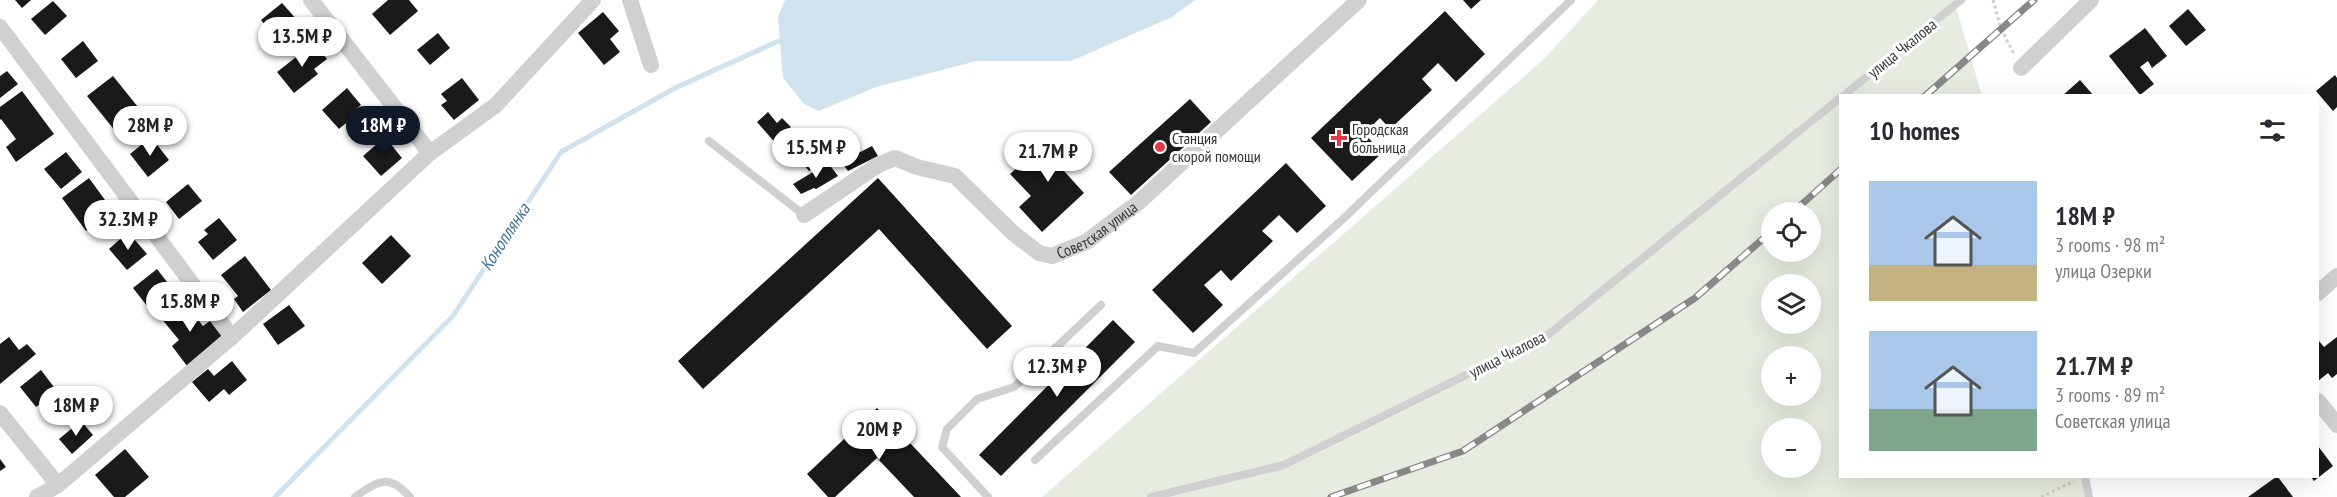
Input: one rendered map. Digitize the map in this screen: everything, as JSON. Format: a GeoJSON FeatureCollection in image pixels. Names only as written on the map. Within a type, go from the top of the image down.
{"type":"FeatureCollection","features":[{"type":"Feature","properties":{"kind":"street"},"geometry":{"type":"LineString","coordinates":[[311,0],[430,153]]}},
{"type":"Feature","properties":{"kind":"street"},"geometry":{"type":"LineString","coordinates":[[37,497],[58,485],[232,337],[430,153],[496,105],[593,0]]}},
{"type":"Feature","properties":{"kind":"street"},"geometry":{"type":"LineString","coordinates":[[630,0],[651,65]]}},
{"type":"Feature","properties":{"kind":"street","name":"Советская улица"},"geometry":{"type":"LineString","coordinates":[[804,215],[878,165],[895,158],[955,176],[1013,233],[1039,253],[1052,256],[1086,242],[1139,202],[1359,0]]}},
{"type":"Feature","properties":{"kind":"street"},"geometry":{"type":"LineString","coordinates":[[2021,68],[2091,0]]}},
{"type":"Feature","properties":{"kind":"street"},"geometry":{"type":"LineString","coordinates":[[0,27],[232,337]]}},
{"type":"Feature","properties":{"kind":"street"},"geometry":{"type":"LineString","coordinates":[[2319,291],[2337,276]]}},
{"type":"Feature","properties":{"kind":"street"},"geometry":{"type":"LineString","coordinates":[[2319,402],[2337,425]]}},
{"type":"Feature","properties":{"kind":"street"},"geometry":{"type":"LineString","coordinates":[[0,413],[58,485]]}},
{"type":"Feature","properties":{"kind":"lane"},"geometry":{"type":"LineString","coordinates":[[1035,460],[1158,346],[1194,353],[1343,219],[1571,0]]}},
{"type":"Feature","properties":{"kind":"lane","name":"улица Чкалова"},"geometry":{"type":"LineString","coordinates":[[1846,94],[1961,0]]}},
{"type":"Feature","properties":{"kind":"lane","name":"улица Чкалова"},"geometry":{"type":"LineString","coordinates":[[1151,497],[1284,465],[1549,334],[1839,99]]}},
{"type":"Feature","properties":{"kind":"lane"},"geometry":{"type":"LineString","coordinates":[[709,141],[804,215]]}},
{"type":"Feature","properties":{"kind":"lane"},"geometry":{"type":"LineString","coordinates":[[988,497],[942,447],[947,429],[977,399],[1014,387],[1101,305]]}},
{"type":"Feature","properties":{"kind":"lane"},"geometry":{"type":"LineString","coordinates":[[2083,478],[2089,497]]}},
{"type":"Feature","properties":{"kind":"lane"},"geometry":{"type":"LineString","coordinates":[[355,497],[377,482],[388,481],[402,488],[410,497]]}},
{"type":"Feature","properties":{"kind":"path"},"geometry":{"type":"LineString","coordinates":[[1993,0],[2001,29],[2021,68]]}},
{"type":"Feature","properties":{"kind":"path"},"geometry":{"type":"LineString","coordinates":[[2041,497],[2081,478]]}},
{"type":"Feature","properties":{"kind":"shaded area"},"geometry":{"type":"Polygon","coordinates":[[[1598,0],[1954,0],[1981,94],[1839,94],[1839,478],[2089,478],[2092,497],[1042,497],[1544,59],[1598,0]]]}},
{"type":"Feature","properties":{"kind":"water"},"geometry":{"type":"Polygon","coordinates":[[[785,0],[1195,0],[1172,17],[1071,61],[977,61],[876,87],[819,111],[804,104],[783,78],[778,17],[785,0]]]}},
{"type":"Feature","properties":{"kind":"building"},"geometry":{"type":"Polygon","coordinates":[[[15,0],[31,0],[22,8],[15,0]]]}},
{"type":"Feature","properties":{"kind":"building"},"geometry":{"type":"Polygon","coordinates":[[[388,0],[409,0],[418,11],[390,35],[372,14],[388,0]]]}},
{"type":"Feature","properties":{"kind":"building"},"geometry":{"type":"Polygon","coordinates":[[[1463,0],[1481,0],[1471,9],[1463,0]]]}},
{"type":"Feature","properties":{"kind":"building"},"geometry":{"type":"Polygon","coordinates":[[[53,1],[67,16],[45,35],[31,19],[53,1]]]}},
{"type":"Feature","properties":{"kind":"building"},"geometry":{"type":"Polygon","coordinates":[[[282,3],[298,21],[276,39],[261,20],[282,3]]]}},
{"type":"Feature","properties":{"kind":"building"},"geometry":{"type":"Polygon","coordinates":[[[2188,9],[2206,30],[2186,46],[2169,26],[2188,9]]]}},
{"type":"Feature","properties":{"kind":"building"},"geometry":{"type":"Polygon","coordinates":[[[1445,11],[1485,54],[1456,82],[1438,63],[1422,79],[1432,90],[1390,129],[1380,118],[1364,133],[1382,153],[1352,181],[1311,138],[1445,11]]]}},
{"type":"Feature","properties":{"kind":"building"},"geometry":{"type":"Polygon","coordinates":[[[603,12],[619,31],[610,39],[620,52],[604,65],[578,33],[603,12]]]}},
{"type":"Feature","properties":{"kind":"building"},"geometry":{"type":"Polygon","coordinates":[[[2145,28],[2167,56],[2152,68],[2148,61],[2140,67],[2154,84],[2139,94],[2109,56],[2145,28]]]}},
{"type":"Feature","properties":{"kind":"building"},"geometry":{"type":"Polygon","coordinates":[[[438,33],[450,48],[430,65],[417,50],[438,33]]]}},
{"type":"Feature","properties":{"kind":"building"},"geometry":{"type":"Polygon","coordinates":[[[83,41],[98,61],[76,78],[61,59],[83,41]]]}},
{"type":"Feature","properties":{"kind":"building"},"geometry":{"type":"Polygon","coordinates":[[[314,43],[327,59],[314,69],[318,74],[294,93],[277,72],[314,43]]]}},
{"type":"Feature","properties":{"kind":"building"},"geometry":{"type":"Polygon","coordinates":[[[7,71],[18,84],[0,98],[0,76],[7,71]]]}},
{"type":"Feature","properties":{"kind":"building"},"geometry":{"type":"Polygon","coordinates":[[[2335,75],[2337,78],[2337,107],[2333,111],[2316,91],[2335,75]]]}},
{"type":"Feature","properties":{"kind":"building"},"geometry":{"type":"Polygon","coordinates":[[[113,76],[142,112],[116,132],[87,96],[113,76]]]}},
{"type":"Feature","properties":{"kind":"building"},"geometry":{"type":"Polygon","coordinates":[[[462,78],[479,100],[454,120],[441,105],[447,101],[441,94],[462,78]]]}},
{"type":"Feature","properties":{"kind":"building"},"geometry":{"type":"Polygon","coordinates":[[[2080,80],[2092,94],[2064,94],[2080,80]]]}},
{"type":"Feature","properties":{"kind":"building"},"geometry":{"type":"Polygon","coordinates":[[[347,88],[361,105],[350,114],[352,118],[339,129],[322,110],[347,88]]]}},
{"type":"Feature","properties":{"kind":"building"},"geometry":{"type":"Polygon","coordinates":[[[22,91],[54,134],[16,162],[6,147],[16,139],[0,120],[0,107],[22,91]]]}},
{"type":"Feature","properties":{"kind":"building","name":"Станция скорой помощи"},"geometry":{"type":"Polygon","coordinates":[[[1190,99],[1211,122],[1131,195],[1109,172],[1190,99]]]}},
{"type":"Feature","properties":{"kind":"building"},"geometry":{"type":"Polygon","coordinates":[[[768,112],[777,123],[782,118],[791,127],[784,133],[788,137],[778,146],[757,122],[768,112]]]}},
{"type":"Feature","properties":{"kind":"building"},"geometry":{"type":"Polygon","coordinates":[[[1055,134],[1077,159],[1064,171],[1084,193],[1042,232],[1019,207],[1031,196],[1010,174],[1055,134]]]}},
{"type":"Feature","properties":{"kind":"building"},"geometry":{"type":"Polygon","coordinates":[[[151,137],[169,160],[148,177],[130,154],[151,137]]]}},
{"type":"Feature","properties":{"kind":"building"},"geometry":{"type":"Polygon","coordinates":[[[385,137],[402,158],[381,176],[363,156],[385,137]]]}},
{"type":"Feature","properties":{"kind":"building"},"geometry":{"type":"Polygon","coordinates":[[[806,143],[820,163],[809,171],[793,152],[806,143]]]}},
{"type":"Feature","properties":{"kind":"building"},"geometry":{"type":"Polygon","coordinates":[[[872,146],[878,156],[848,171],[841,162],[872,146]]]}},
{"type":"Feature","properties":{"kind":"building"},"geometry":{"type":"Polygon","coordinates":[[[66,152],[82,172],[61,189],[44,169],[66,152]]]}},
{"type":"Feature","properties":{"kind":"building"},"geometry":{"type":"Polygon","coordinates":[[[828,163],[838,176],[816,189],[801,194],[793,184],[828,163]]]}},
{"type":"Feature","properties":{"kind":"building"},"geometry":{"type":"Polygon","coordinates":[[[1286,163],[1326,206],[1297,233],[1279,215],[1262,231],[1273,241],[1231,281],[1221,270],[1204,285],[1223,305],[1193,333],[1152,290],[1286,163]]]}},
{"type":"Feature","properties":{"kind":"building"},"geometry":{"type":"Polygon","coordinates":[[[89,178],[113,211],[86,231],[62,198],[89,178]]]}},
{"type":"Feature","properties":{"kind":"building"},"geometry":{"type":"Polygon","coordinates":[[[878,178],[1012,326],[987,349],[879,229],[703,389],[678,361],[878,178]]]}},
{"type":"Feature","properties":{"kind":"building"},"geometry":{"type":"Polygon","coordinates":[[[188,184],[202,201],[179,219],[166,202],[188,184]]]}},
{"type":"Feature","properties":{"kind":"building"},"geometry":{"type":"Polygon","coordinates":[[[219,218],[237,240],[213,260],[198,242],[208,234],[204,230],[219,218]]]}},
{"type":"Feature","properties":{"kind":"building"},"geometry":{"type":"Polygon","coordinates":[[[128,232],[147,254],[127,270],[109,249],[128,232]]]}},
{"type":"Feature","properties":{"kind":"building"},"geometry":{"type":"Polygon","coordinates":[[[391,235],[411,256],[382,284],[362,263],[391,235]]]}},
{"type":"Feature","properties":{"kind":"building"},"geometry":{"type":"Polygon","coordinates":[[[245,256],[271,290],[243,312],[234,299],[238,296],[221,275],[245,256]]]}},
{"type":"Feature","properties":{"kind":"building"},"geometry":{"type":"Polygon","coordinates":[[[157,269],[174,291],[151,311],[133,288],[157,269]]]}},
{"type":"Feature","properties":{"kind":"building"},"geometry":{"type":"Polygon","coordinates":[[[182,301],[203,326],[210,321],[223,337],[187,366],[172,346],[179,340],[161,318],[182,301]]]}},
{"type":"Feature","properties":{"kind":"building"},"geometry":{"type":"Polygon","coordinates":[[[289,305],[305,326],[278,345],[263,324],[289,305]]]}},
{"type":"Feature","properties":{"kind":"building"},"geometry":{"type":"Polygon","coordinates":[[[1113,320],[1135,342],[1001,476],[979,455],[1113,320]]]}},
{"type":"Feature","properties":{"kind":"building"},"geometry":{"type":"Polygon","coordinates":[[[9,337],[19,350],[27,344],[36,354],[0,384],[0,344],[9,337]]]}},
{"type":"Feature","properties":{"kind":"building"},"geometry":{"type":"Polygon","coordinates":[[[2337,337],[2337,374],[2332,378],[2328,373],[2319,380],[2319,341],[2324,347],[2337,337]]]}},
{"type":"Feature","properties":{"kind":"building"},"geometry":{"type":"Polygon","coordinates":[[[232,361],[247,380],[229,395],[224,389],[209,402],[192,382],[208,369],[214,376],[232,361]]]}},
{"type":"Feature","properties":{"kind":"building"},"geometry":{"type":"Polygon","coordinates":[[[41,370],[57,391],[36,407],[20,387],[41,370]]]}},
{"type":"Feature","properties":{"kind":"building"},"geometry":{"type":"Polygon","coordinates":[[[877,408],[961,497],[914,497],[877,458],[835,497],[828,497],[807,474],[877,408]]]}},
{"type":"Feature","properties":{"kind":"building"},"geometry":{"type":"Polygon","coordinates":[[[81,421],[93,435],[72,454],[59,439],[81,421]]]}},
{"type":"Feature","properties":{"kind":"building"},"geometry":{"type":"Polygon","coordinates":[[[2319,447],[2333,466],[2319,477],[2319,447]]]}},
{"type":"Feature","properties":{"kind":"building"},"geometry":{"type":"Polygon","coordinates":[[[125,449],[149,477],[125,497],[114,497],[95,475],[125,449]]]}},
{"type":"Feature","properties":{"kind":"building"},"geometry":{"type":"Polygon","coordinates":[[[0,459],[6,467],[0,471],[0,459]]]}},
{"type":"Feature","properties":{"kind":"building"},"geometry":{"type":"Polygon","coordinates":[[[2275,478],[2279,478],[2293,497],[2248,497],[2275,478]]]}},
{"type":"Feature","properties":{"kind":"waterway","name":"Коноплянка"},"geometry":{"type":"LineString","coordinates":[[275,497],[453,316],[561,152],[677,87],[781,40]]}},
{"type":"Feature","properties":{"kind":"railway"},"geometry":{"type":"LineString","coordinates":[[1927,94],[2034,0]]}},
{"type":"Feature","properties":{"kind":"railway"},"geometry":{"type":"LineString","coordinates":[[1804,202],[1839,171]]}},
{"type":"Feature","properties":{"kind":"railway"},"geometry":{"type":"LineString","coordinates":[[1331,497],[1463,451],[1695,298],[1761,241]]}},
{"type":"Feature","properties":{"kind":"place","name":"Городская больница"},"geometry":{"type":"Point","coordinates":[1339,138]}},
{"type":"Feature","properties":{"kind":"place","name":"Станция скорой помощи"},"geometry":{"type":"Point","coordinates":[1160,147]}}]}
